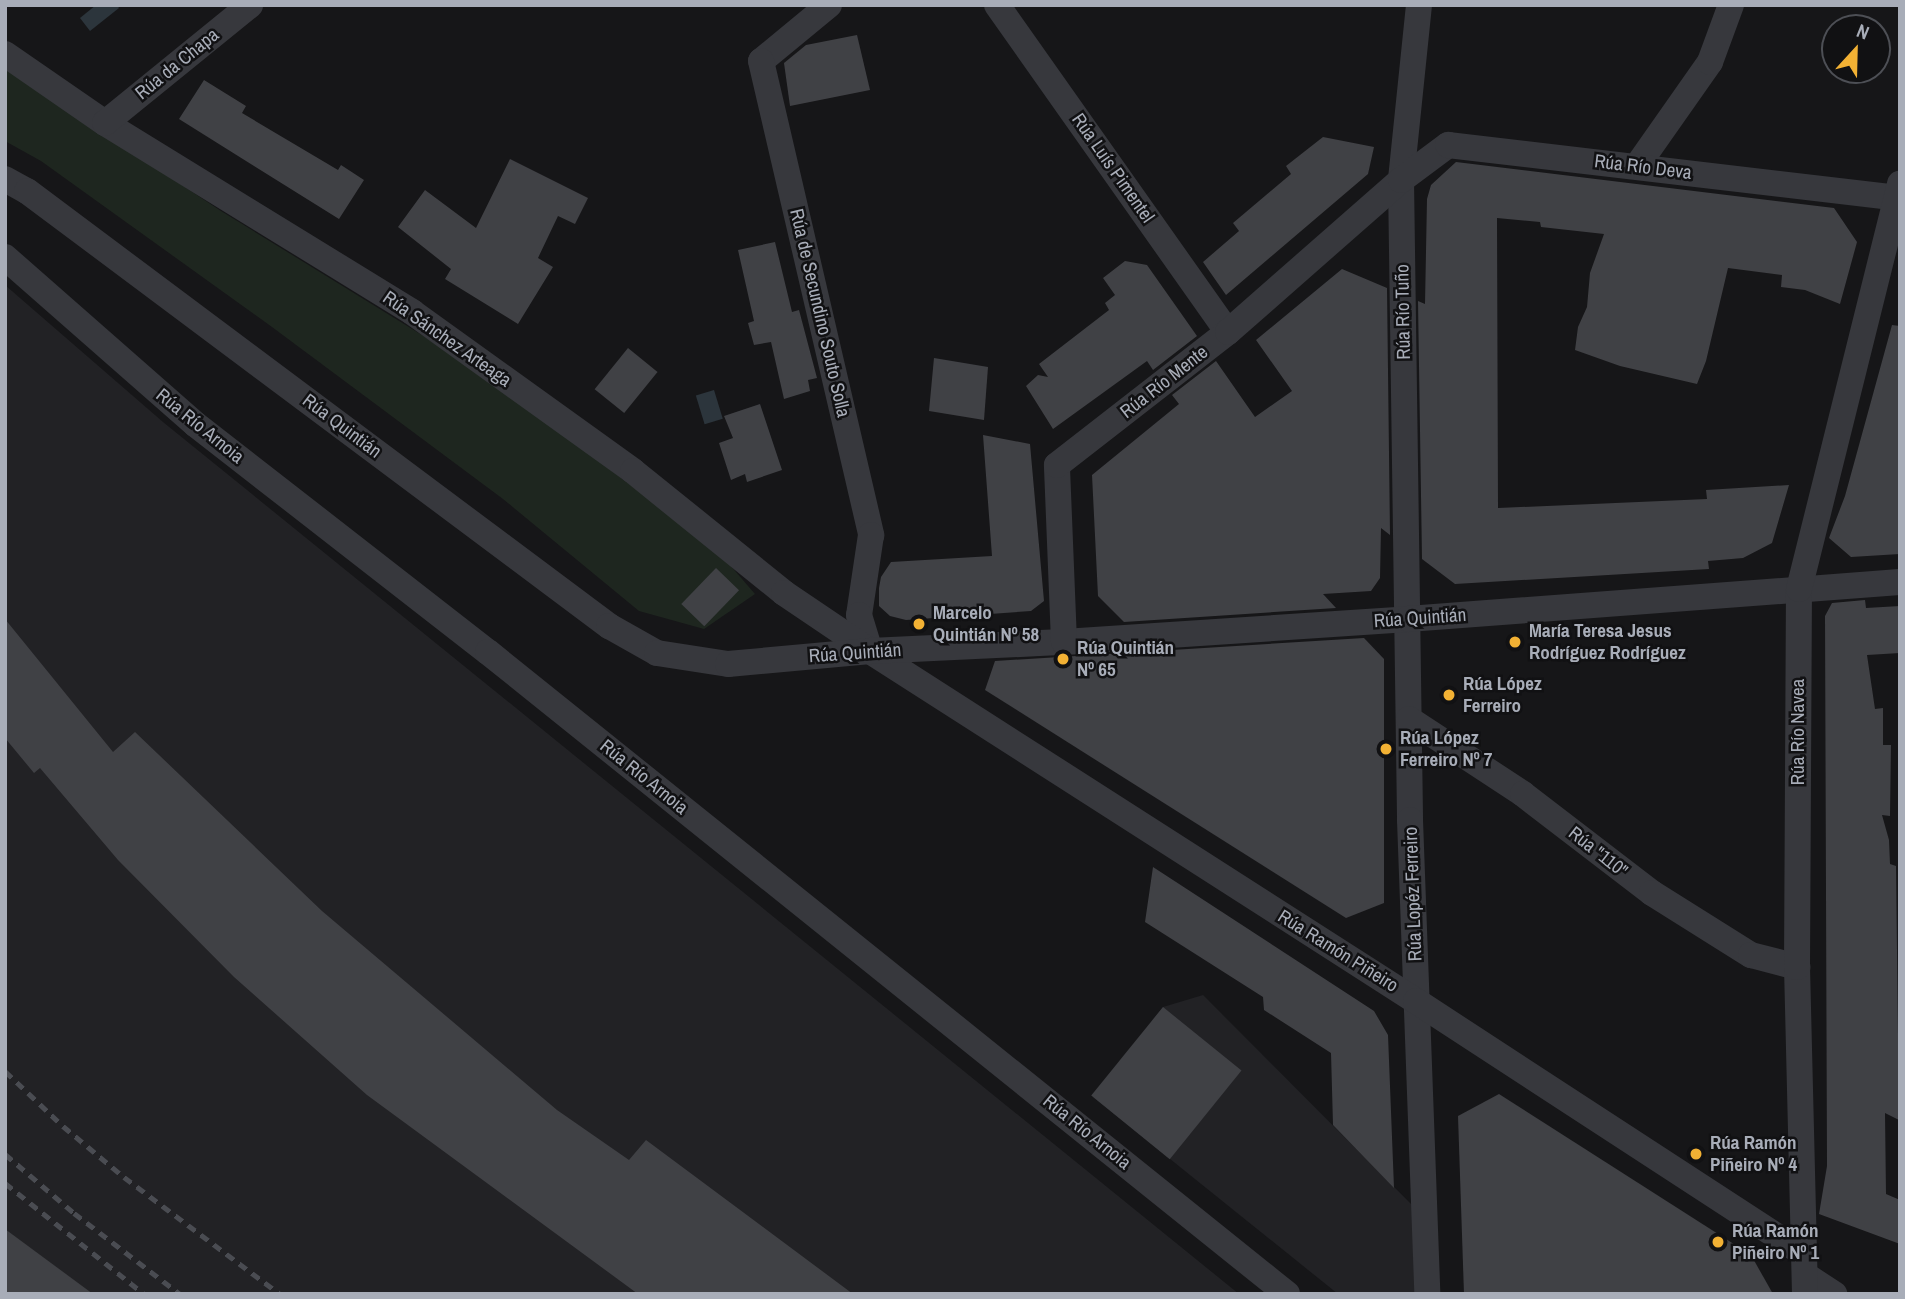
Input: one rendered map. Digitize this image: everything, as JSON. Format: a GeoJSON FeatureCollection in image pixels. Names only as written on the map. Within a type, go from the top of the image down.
{"type":"FeatureCollection","features":[{"type":"Feature","properties":{"kind":"street","name":"Rúa da Chapa"},"geometry":{"type":"LineString","coordinates":[[105,123],[250,5]]}},
{"type":"Feature","properties":{"kind":"street","name":"Rúa de Secundino Souto Solla"},"geometry":{"type":"LineString","coordinates":[[829,5],[761,61],[871,534],[859,615],[870,651]]}},
{"type":"Feature","properties":{"kind":"street","name":"Rúa Luís Pimentel"},"geometry":{"type":"LineString","coordinates":[[997,5],[1228,332]]}},
{"type":"Feature","properties":{"kind":"street","name":"Rúa Río Tuño"},"geometry":{"type":"LineString","coordinates":[[1408,619],[1401,180],[1419,5]]}},
{"type":"Feature","properties":{"kind":"street"},"geometry":{"type":"LineString","coordinates":[[1637,166],[1710,62],[1731,5]]}},
{"type":"Feature","properties":{"kind":"street","name":"Rúa Sánchez Arteaga"},"geometry":{"type":"LineString","coordinates":[[5,54],[105,123],[412,312],[633,471],[784,593],[870,651]]}},
{"type":"Feature","properties":{"kind":"street","name":"Rúa Río Deva"},"geometry":{"type":"LineString","coordinates":[[1401,180],[1448,145],[1898,190]]}},
{"type":"Feature","properties":{"kind":"street","name":"Rúa Quintián"},"geometry":{"type":"LineString","coordinates":[[5,179],[27,191],[609,626],[657,653],[728,664],[870,651],[1064,642],[1408,619],[1900,582]]}},
{"type":"Feature","properties":{"kind":"street","name":"Rúa Río Mente"},"geometry":{"type":"LineString","coordinates":[[1064,642],[1058,465],[1228,332],[1401,180]]}},
{"type":"Feature","properties":{"kind":"street","name":"Rúa Río Navea"},"geometry":{"type":"LineString","coordinates":[[1804,1274],[1797,967],[1799,589],[1898,190]]}},
{"type":"Feature","properties":{"kind":"street","name":"Rúa Río Arnoia"},"geometry":{"type":"LineString","coordinates":[[5,257],[195,424],[509,670],[1287,1294]]}},
{"type":"Feature","properties":{"kind":"street","name":"Rúa Lopéz Ferreiro"},"geometry":{"type":"LineString","coordinates":[[1408,619],[1416,1001],[1427,1294]]}},
{"type":"Feature","properties":{"kind":"street","name":"Rúa Ramón Piñeiro"},"geometry":{"type":"LineString","coordinates":[[870,651],[1416,1001],[1834,1294]]}},
{"type":"Feature","properties":{"kind":"street","name":"Rúa \"110\""},"geometry":{"type":"LineString","coordinates":[[1409,719],[1523,794],[1652,893],[1751,955],[1797,967]]}},
{"type":"Feature","properties":{"kind":"shaded area"},"geometry":{"type":"Polygon","coordinates":[[[96,5],[117,5],[119,8],[90,31],[80,18],[96,5]]]}},
{"type":"Feature","properties":{"kind":"shaded area"},"geometry":{"type":"Polygon","coordinates":[[[5,68],[221,211],[472,366],[717,550],[755,594],[704,629],[639,611],[503,499],[272,327],[41,161],[5,141],[5,68]]]}},
{"type":"Feature","properties":{"kind":"shaded area"},"geometry":{"type":"Polygon","coordinates":[[[5,285],[163,422],[1239,1294],[5,1294],[5,285]]]}},
{"type":"Feature","properties":{"kind":"shaded area"},"geometry":{"type":"Polygon","coordinates":[[[714,390],[723,419],[705,424],[696,396],[714,390]]]}},
{"type":"Feature","properties":{"kind":"shaded area"},"geometry":{"type":"Polygon","coordinates":[[[1203,995],[1428,1221],[1426,1294],[1338,1294],[1093,1097],[1163,1007],[1203,995]]]}},
{"type":"Feature","properties":{"kind":"building"},"geometry":{"type":"Polygon","coordinates":[[[857,35],[870,90],[790,106],[784,63],[806,45],[857,35]]]}},
{"type":"Feature","properties":{"kind":"building"},"geometry":{"type":"Polygon","coordinates":[[[204,80],[246,106],[242,113],[338,170],[341,165],[364,180],[339,219],[179,119],[204,80]]]}},
{"type":"Feature","properties":{"kind":"building"},"geometry":{"type":"Polygon","coordinates":[[[1323,137],[1374,147],[1368,174],[1226,295],[1203,262],[1239,231],[1233,223],[1291,174],[1286,166],[1323,137]]]}},
{"type":"Feature","properties":{"kind":"building"},"geometry":{"type":"Polygon","coordinates":[[[510,159],[588,198],[575,224],[558,216],[538,258],[553,267],[518,324],[445,279],[451,269],[398,227],[425,190],[476,228],[510,159]]]}},
{"type":"Feature","properties":{"kind":"building"},"geometry":{"type":"Polygon","coordinates":[[[1456,162],[1834,208],[1857,242],[1840,304],[1805,290],[1781,287],[1782,275],[1728,268],[1706,361],[1697,384],[1620,366],[1575,350],[1578,327],[1587,307],[1590,273],[1604,234],[1541,227],[1540,222],[1497,218],[1498,508],[1707,499],[1706,490],[1789,485],[1772,543],[1743,558],[1708,561],[1709,569],[1455,584],[1422,559],[1418,301],[1425,304],[1427,199],[1431,185],[1456,162]]]}},
{"type":"Feature","properties":{"kind":"building"},"geometry":{"type":"Polygon","coordinates":[[[775,242],[792,312],[799,310],[817,378],[808,380],[810,391],[784,399],[771,342],[754,345],[748,323],[754,321],[738,250],[775,242]]]}},
{"type":"Feature","properties":{"kind":"building"},"geometry":{"type":"Polygon","coordinates":[[[1125,261],[1147,265],[1197,336],[1153,370],[1147,361],[1053,429],[1026,386],[1038,375],[1048,377],[1039,364],[1109,310],[1105,303],[1115,295],[1103,278],[1125,261]]]}},
{"type":"Feature","properties":{"kind":"building"},"geometry":{"type":"Polygon","coordinates":[[[1342,269],[1387,288],[1390,535],[1381,528],[1380,578],[1371,591],[1323,594],[1336,608],[1124,622],[1098,596],[1092,475],[1179,404],[1172,395],[1216,361],[1255,417],[1292,391],[1256,340],[1342,269]]]}},
{"type":"Feature","properties":{"kind":"building"},"geometry":{"type":"Polygon","coordinates":[[[1892,325],[1900,326],[1900,554],[1851,557],[1829,538],[1845,496],[1892,325]]]}},
{"type":"Feature","properties":{"kind":"building"},"geometry":{"type":"Polygon","coordinates":[[[628,348],[658,372],[624,413],[595,389],[628,348]]]}},
{"type":"Feature","properties":{"kind":"building"},"geometry":{"type":"Polygon","coordinates":[[[934,358],[988,367],[984,420],[929,411],[934,358]]]}},
{"type":"Feature","properties":{"kind":"building"},"geometry":{"type":"Polygon","coordinates":[[[760,404],[782,470],[747,482],[745,474],[731,480],[719,443],[733,438],[724,416],[760,404]]]}},
{"type":"Feature","properties":{"kind":"building"},"geometry":{"type":"Polygon","coordinates":[[[983,435],[1030,444],[1044,601],[1031,611],[906,620],[890,616],[879,606],[879,588],[881,577],[891,562],[992,556],[983,435]]]}},
{"type":"Feature","properties":{"kind":"building"},"geometry":{"type":"Polygon","coordinates":[[[716,568],[739,590],[704,626],[681,604],[716,568]]]}},
{"type":"Feature","properties":{"kind":"building"},"geometry":{"type":"Polygon","coordinates":[[[1865,600],[1866,608],[1900,606],[1900,653],[1867,655],[1875,709],[1883,708],[1883,745],[1891,745],[1890,816],[1882,815],[1889,840],[1890,864],[1896,866],[1899,1120],[1885,1113],[1886,1194],[1900,1200],[1900,1244],[1819,1214],[1827,1166],[1825,616],[1832,603],[1865,600]]]}},
{"type":"Feature","properties":{"kind":"building"},"geometry":{"type":"Polygon","coordinates":[[[5,619],[113,752],[135,732],[322,911],[557,1110],[629,1160],[646,1140],[853,1294],[638,1294],[367,1095],[234,977],[118,860],[40,768],[34,773],[5,738],[5,619]]]}},
{"type":"Feature","properties":{"kind":"building"},"geometry":{"type":"Polygon","coordinates":[[[1364,638],[1384,659],[1384,903],[1346,918],[985,690],[995,661],[1364,638]]]}},
{"type":"Feature","properties":{"kind":"building"},"geometry":{"type":"Polygon","coordinates":[[[1153,867],[1374,1011],[1388,1035],[1394,1188],[1333,1125],[1331,1053],[1264,1010],[1263,997],[1145,922],[1153,867]]]}},
{"type":"Feature","properties":{"kind":"building"},"geometry":{"type":"Polygon","coordinates":[[[1163,1007],[1241,1071],[1170,1159],[1091,1096],[1163,1007]]]}},
{"type":"Feature","properties":{"kind":"building"},"geometry":{"type":"Polygon","coordinates":[[[1499,1094],[1751,1255],[1773,1294],[1464,1294],[1458,1116],[1499,1094]]]}},
{"type":"Feature","properties":{"kind":"building"},"geometry":{"type":"Polygon","coordinates":[[[5,1229],[93,1294],[5,1294],[5,1229]]]}},
{"type":"Feature","properties":{"kind":"railway"},"geometry":{"type":"LineString","coordinates":[[5,1071],[63,1126],[124,1177],[280,1294]]}},
{"type":"Feature","properties":{"kind":"railway"},"geometry":{"type":"LineString","coordinates":[[5,1154],[74,1213],[180,1294]]}},
{"type":"Feature","properties":{"kind":"railway"},"geometry":{"type":"LineString","coordinates":[[5,1183],[144,1294]]}},
{"type":"Feature","properties":{"kind":"place","name":"Marcelo Quintián Nº 58"},"geometry":{"type":"Point","coordinates":[919,624]}},
{"type":"Feature","properties":{"kind":"place","name":"María Teresa Jesus Rodríguez Rodríguez"},"geometry":{"type":"Point","coordinates":[1515,642]}},
{"type":"Feature","properties":{"kind":"place","name":"Rúa Quintián Nº 65"},"geometry":{"type":"Point","coordinates":[1063,659]}},
{"type":"Feature","properties":{"kind":"place","name":"Rúa López Ferreiro"},"geometry":{"type":"Point","coordinates":[1449,695]}},
{"type":"Feature","properties":{"kind":"place","name":"Rúa López Ferreiro Nº 7"},"geometry":{"type":"Point","coordinates":[1386,749]}},
{"type":"Feature","properties":{"kind":"place","name":"Rúa Ramón Piñeiro Nº 4"},"geometry":{"type":"Point","coordinates":[1696,1154]}},
{"type":"Feature","properties":{"kind":"place","name":"Rúa Ramón Piñeiro Nº 1"},"geometry":{"type":"Point","coordinates":[1718,1242]}}]}
